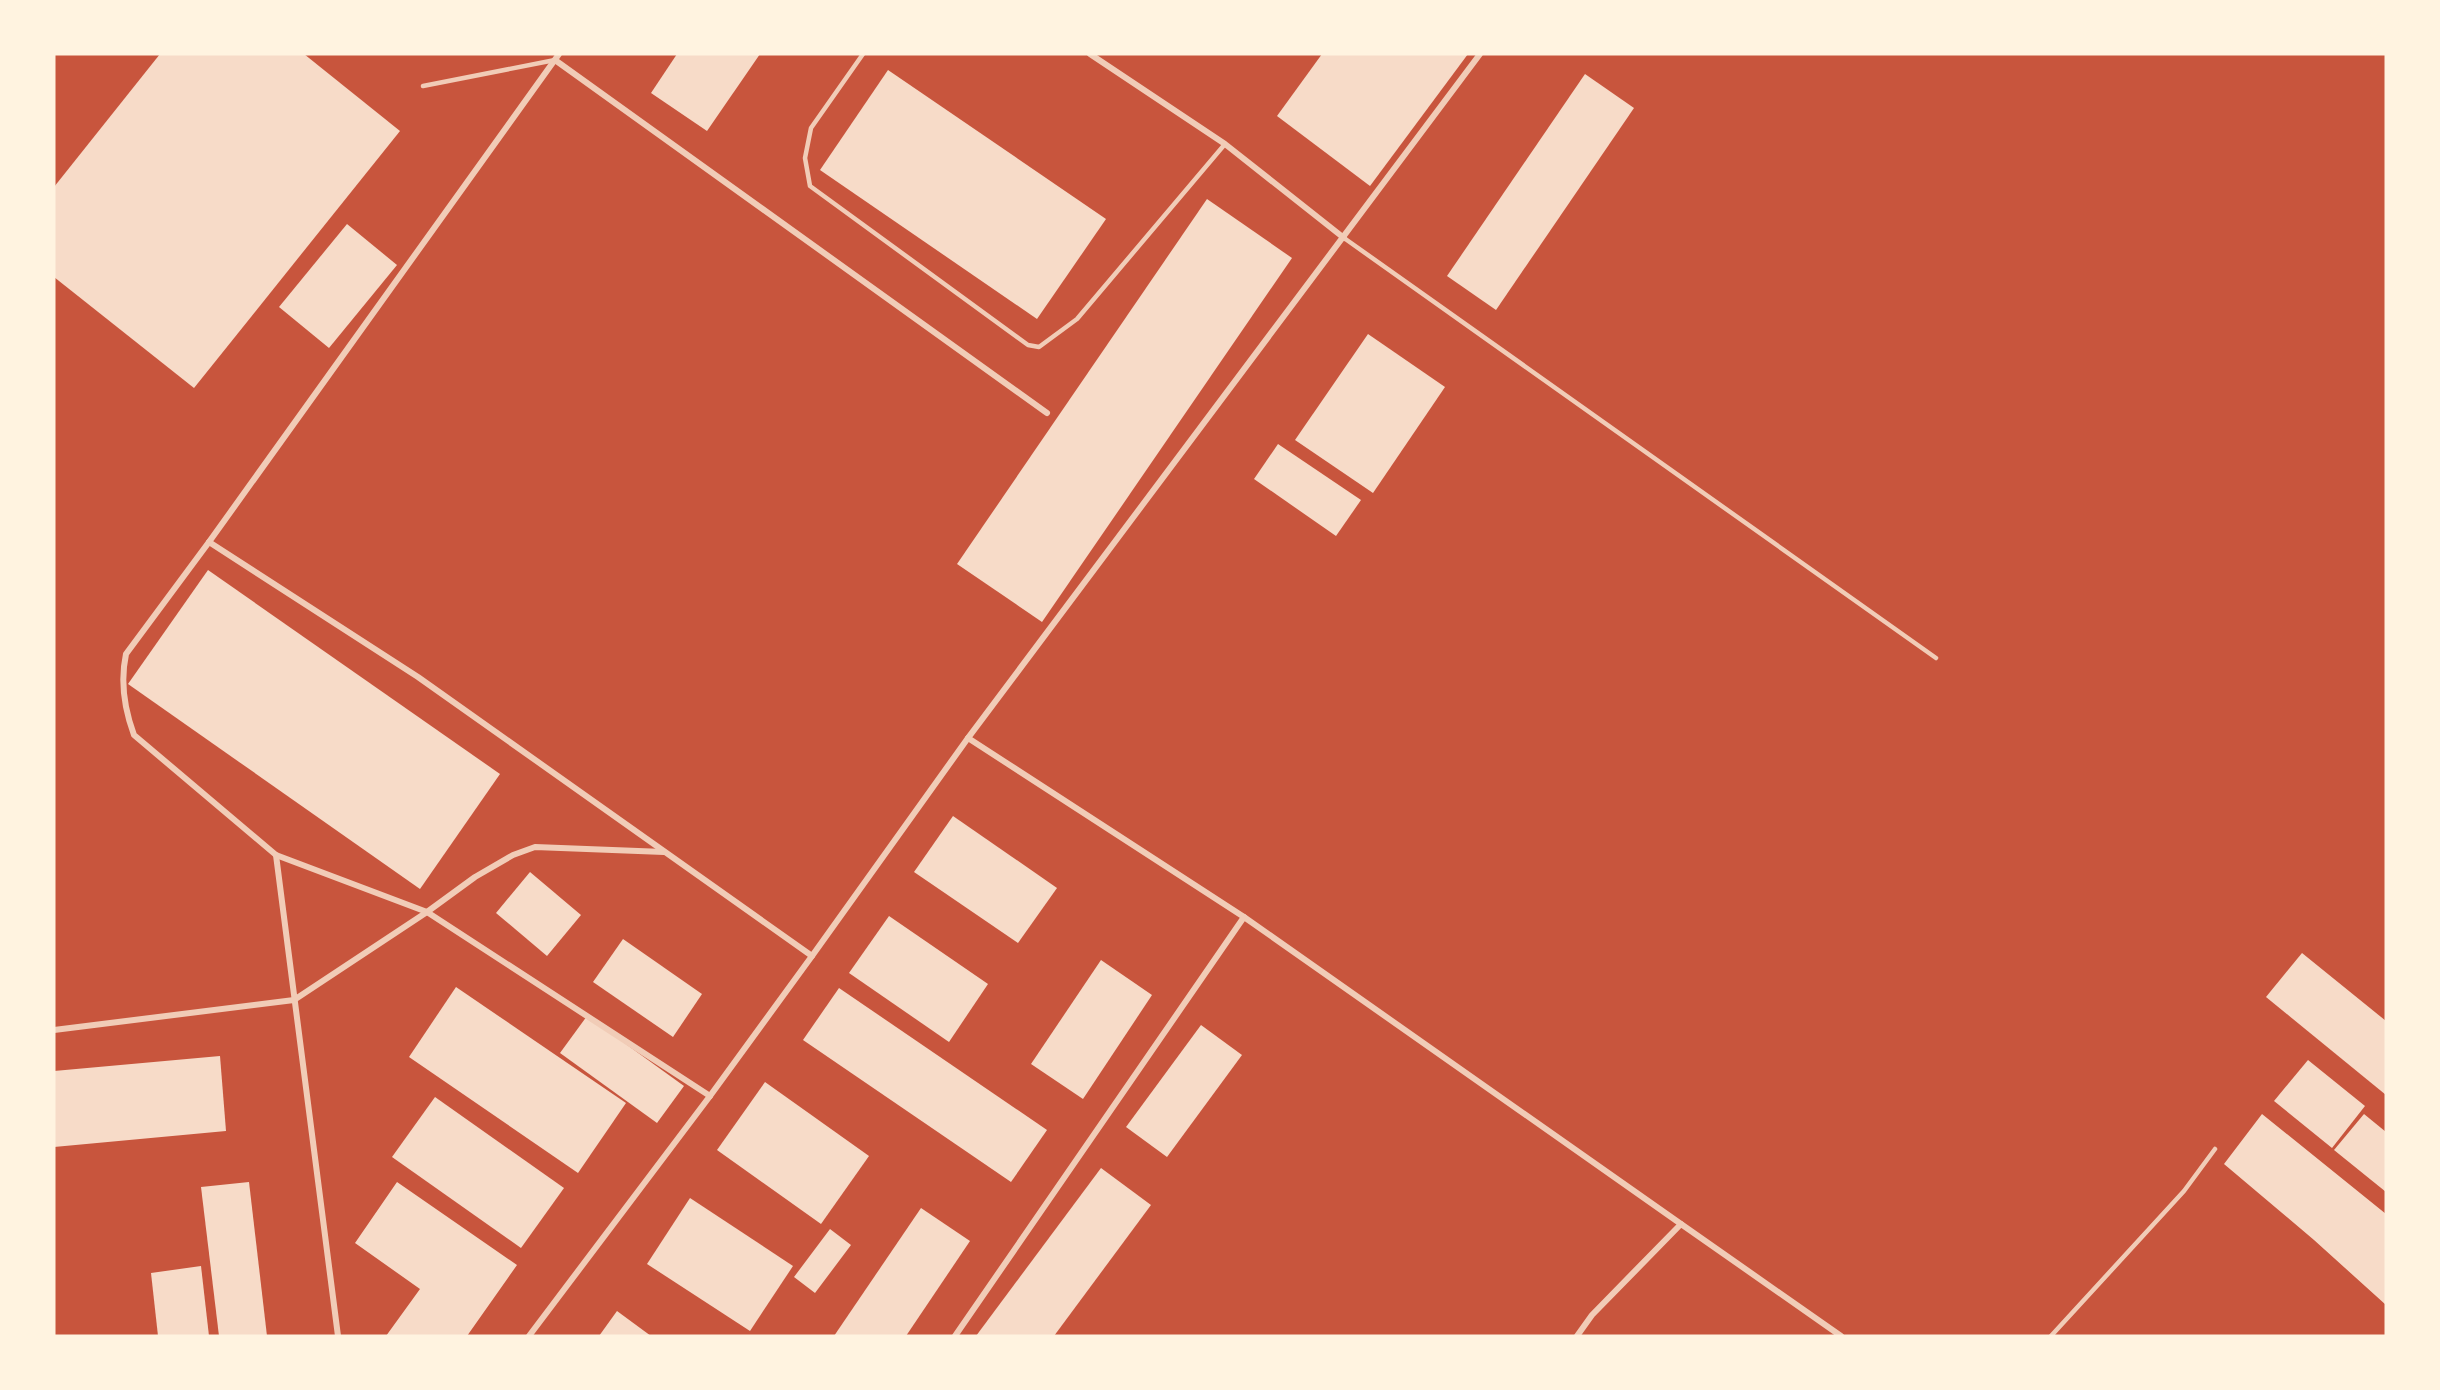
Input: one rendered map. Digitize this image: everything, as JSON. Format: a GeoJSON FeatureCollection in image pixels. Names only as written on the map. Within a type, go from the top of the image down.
{"type":"FeatureCollection","features":[{"type":"Feature","properties":{"kind":"street"},"geometry":{"type":"LineString","coordinates":[[1090,54],[1225,144],[1344,238]]}},
{"type":"Feature","properties":{"kind":"street"},"geometry":{"type":"LineString","coordinates":[[529,1336],[710,1096],[968,738],[1480,54]]}},
{"type":"Feature","properties":{"kind":"street"},"geometry":{"type":"LineString","coordinates":[[710,1096],[427,912],[276,855],[134,735],[127,715],[122,674],[126,654],[557,57],[1047,413]]}},
{"type":"Feature","properties":{"kind":"street"},"geometry":{"type":"LineString","coordinates":[[209,542],[418,676],[812,956]]}},
{"type":"Feature","properties":{"kind":"street"},"geometry":{"type":"LineString","coordinates":[[968,738],[1244,917],[1841,1336]]}},
{"type":"Feature","properties":{"kind":"street"},"geometry":{"type":"LineString","coordinates":[[54,1030],[294,1000],[427,912],[475,877],[513,855],[535,847],[665,852]]}},
{"type":"Feature","properties":{"kind":"street"},"geometry":{"type":"LineString","coordinates":[[276,855],[338,1336]]}},
{"type":"Feature","properties":{"kind":"street"},"geometry":{"type":"LineString","coordinates":[[954,1336],[1244,917]]}},
{"type":"Feature","properties":{"kind":"street"},"geometry":{"type":"LineString","coordinates":[[1577,1336],[1592,1315],[1681,1224]]}},
{"type":"Feature","properties":{"kind":"lane"},"geometry":{"type":"LineString","coordinates":[[863,54],[811,128],[805,158],[806,174],[810,186],[1028,345],[1039,347],[1077,319],[1225,144]]}},
{"type":"Feature","properties":{"kind":"lane"},"geometry":{"type":"LineString","coordinates":[[423,86],[557,57]]}},
{"type":"Feature","properties":{"kind":"lane"},"geometry":{"type":"LineString","coordinates":[[1344,238],[1936,658]]}},
{"type":"Feature","properties":{"kind":"lane"},"geometry":{"type":"LineString","coordinates":[[2050,1336],[2184,1191],[2215,1149]]}},
{"type":"Feature","properties":{"kind":"building"},"geometry":{"type":"Polygon","coordinates":[[[160,54],[304,54],[400,131],[194,388],[54,277],[54,187],[160,54]]]}},
{"type":"Feature","properties":{"kind":"building"},"geometry":{"type":"Polygon","coordinates":[[[677,54],[760,54],[707,131],[651,93],[677,54]]]}},
{"type":"Feature","properties":{"kind":"building"},"geometry":{"type":"Polygon","coordinates":[[[1322,54],[1468,54],[1370,186],[1277,116],[1322,54]]]}},
{"type":"Feature","properties":{"kind":"building"},"geometry":{"type":"Polygon","coordinates":[[[888,70],[1106,219],[1037,319],[820,170],[888,70]]]}},
{"type":"Feature","properties":{"kind":"building"},"geometry":{"type":"Polygon","coordinates":[[[1585,74],[1634,108],[1496,310],[1447,276],[1585,74]]]}},
{"type":"Feature","properties":{"kind":"building"},"geometry":{"type":"Polygon","coordinates":[[[1207,199],[1292,258],[1042,622],[957,564],[1207,199]]]}},
{"type":"Feature","properties":{"kind":"building"},"geometry":{"type":"Polygon","coordinates":[[[347,224],[397,265],[329,348],[279,307],[347,224]]]}},
{"type":"Feature","properties":{"kind":"building"},"geometry":{"type":"Polygon","coordinates":[[[1368,334],[1445,387],[1373,493],[1295,440],[1368,334]]]}},
{"type":"Feature","properties":{"kind":"building"},"geometry":{"type":"Polygon","coordinates":[[[1278,444],[1361,500],[1336,536],[1254,479],[1278,444]]]}},
{"type":"Feature","properties":{"kind":"building"},"geometry":{"type":"Polygon","coordinates":[[[208,570],[500,774],[420,889],[128,684],[208,570]]]}},
{"type":"Feature","properties":{"kind":"building"},"geometry":{"type":"Polygon","coordinates":[[[953,816],[1057,888],[1018,943],[914,872],[953,816]]]}},
{"type":"Feature","properties":{"kind":"building"},"geometry":{"type":"Polygon","coordinates":[[[530,872],[581,915],[547,956],[496,913],[530,872]]]}},
{"type":"Feature","properties":{"kind":"building"},"geometry":{"type":"Polygon","coordinates":[[[889,916],[988,984],[949,1042],[849,973],[889,916]]]}},
{"type":"Feature","properties":{"kind":"building"},"geometry":{"type":"Polygon","coordinates":[[[623,939],[702,994],[673,1037],[593,982],[623,939]]]}},
{"type":"Feature","properties":{"kind":"building"},"geometry":{"type":"Polygon","coordinates":[[[2302,953],[2386,1021],[2386,1095],[2266,997],[2302,953]]]}},
{"type":"Feature","properties":{"kind":"building"},"geometry":{"type":"Polygon","coordinates":[[[1101,960],[1152,995],[1083,1099],[1031,1064],[1101,960]]]}},
{"type":"Feature","properties":{"kind":"building"},"geometry":{"type":"Polygon","coordinates":[[[456,987],[626,1103],[578,1173],[409,1057],[456,987]]]}},
{"type":"Feature","properties":{"kind":"building"},"geometry":{"type":"Polygon","coordinates":[[[839,988],[1047,1130],[1011,1182],[803,1040],[839,988]]]}},
{"type":"Feature","properties":{"kind":"building"},"geometry":{"type":"Polygon","coordinates":[[[587,1016],[684,1086],[657,1123],[560,1053],[587,1016]]]}},
{"type":"Feature","properties":{"kind":"building"},"geometry":{"type":"Polygon","coordinates":[[[1201,1025],[1242,1055],[1167,1157],[1126,1127],[1201,1025]]]}},
{"type":"Feature","properties":{"kind":"building"},"geometry":{"type":"Polygon","coordinates":[[[220,1056],[226,1131],[54,1147],[54,1071],[220,1056]]]}},
{"type":"Feature","properties":{"kind":"building"},"geometry":{"type":"Polygon","coordinates":[[[2308,1060],[2365,1106],[2332,1148],[2274,1101],[2308,1060]]]}},
{"type":"Feature","properties":{"kind":"building"},"geometry":{"type":"Polygon","coordinates":[[[765,1082],[869,1156],[821,1224],[717,1150],[765,1082]]]}},
{"type":"Feature","properties":{"kind":"building"},"geometry":{"type":"Polygon","coordinates":[[[435,1097],[564,1188],[521,1248],[392,1157],[435,1097]]]}},
{"type":"Feature","properties":{"kind":"building"},"geometry":{"type":"Polygon","coordinates":[[[2262,1114],[2386,1214],[2386,1305],[2224,1164],[2262,1114]]]}},
{"type":"Feature","properties":{"kind":"building"},"geometry":{"type":"Polygon","coordinates":[[[2364,1114],[2386,1132],[2386,1192],[2334,1150],[2364,1114]]]}},
{"type":"Feature","properties":{"kind":"building"},"geometry":{"type":"Polygon","coordinates":[[[1101,1168],[1151,1205],[1054,1336],[976,1336],[1101,1168]]]}},
{"type":"Feature","properties":{"kind":"building"},"geometry":{"type":"Polygon","coordinates":[[[249,1182],[267,1336],[219,1336],[201,1187],[249,1182]]]}},
{"type":"Feature","properties":{"kind":"building"},"geometry":{"type":"Polygon","coordinates":[[[397,1182],[517,1265],[467,1336],[386,1336],[420,1289],[355,1243],[397,1182]]]}},
{"type":"Feature","properties":{"kind":"building"},"geometry":{"type":"Polygon","coordinates":[[[690,1198],[793,1266],[750,1331],[647,1264],[690,1198]]]}},
{"type":"Feature","properties":{"kind":"building"},"geometry":{"type":"Polygon","coordinates":[[[921,1208],[970,1241],[906,1336],[834,1336],[921,1208]]]}},
{"type":"Feature","properties":{"kind":"building"},"geometry":{"type":"Polygon","coordinates":[[[830,1229],[851,1245],[815,1293],[794,1277],[830,1229]]]}},
{"type":"Feature","properties":{"kind":"building"},"geometry":{"type":"Polygon","coordinates":[[[201,1266],[209,1336],[158,1336],[151,1273],[201,1266]]]}},
{"type":"Feature","properties":{"kind":"building"},"geometry":{"type":"Polygon","coordinates":[[[617,1311],[651,1336],[599,1336],[617,1311]]]}}]}
